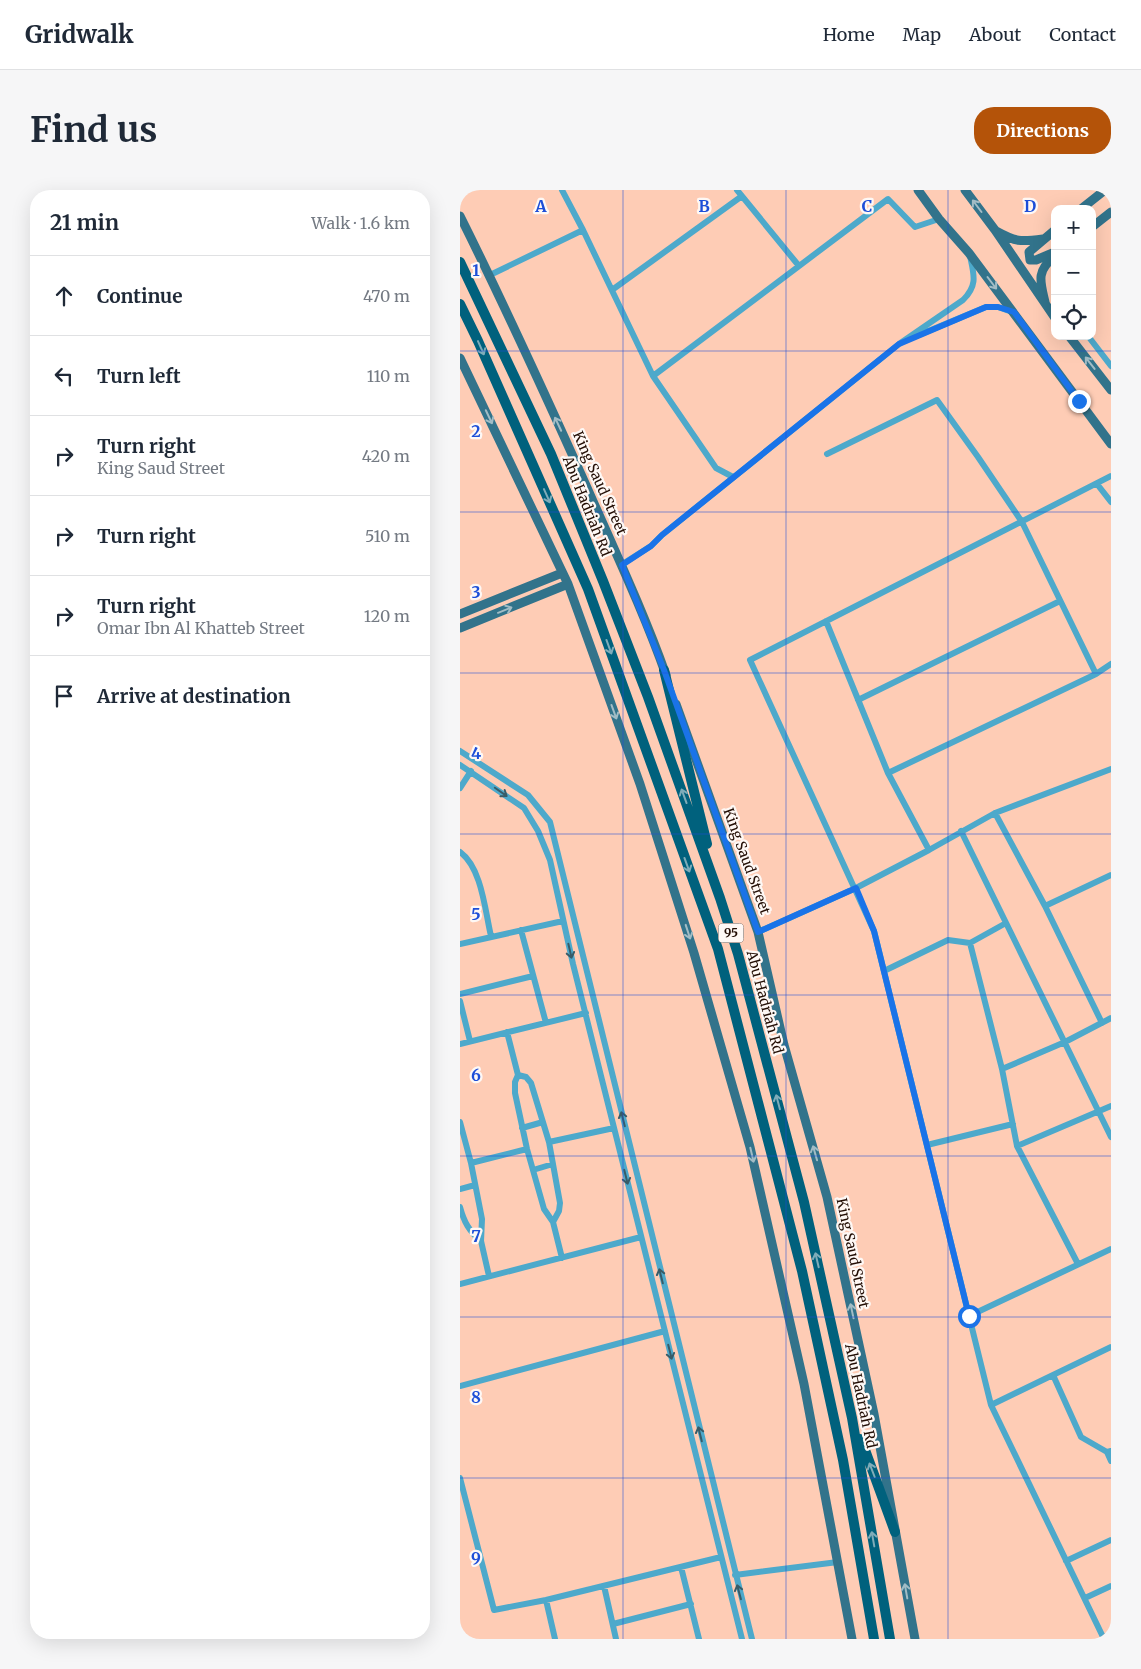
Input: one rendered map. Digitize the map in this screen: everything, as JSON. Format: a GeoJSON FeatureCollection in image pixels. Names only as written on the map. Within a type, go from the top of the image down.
{"type":"FeatureCollection","features":[{"type":"Feature","properties":{"kind":"highway","name":"Abu Hadriah Rd"},"geometry":{"type":"LineString","coordinates":[[460,262],[551,454],[648,697],[720,898],[741,963],[802,1193],[852,1418],[890,1639]]}},
{"type":"Feature","properties":{"kind":"highway","name":"95"},"geometry":{"type":"LineString","coordinates":[[460,304],[486,358],[588,589],[718,948],[802,1271],[843,1460],[874,1639]]}},
{"type":"Feature","properties":{"kind":"highway"},"geometry":{"type":"LineString","coordinates":[[664,670],[720,898]]}},
{"type":"Feature","properties":{"kind":"highway"},"geometry":{"type":"LineString","coordinates":[[852,1418],[896,1532]]}},
{"type":"Feature","properties":{"kind":"main road"},"geometry":{"type":"LineString","coordinates":[[918,190],[1014,312],[1111,444]]}},
{"type":"Feature","properties":{"kind":"main road"},"geometry":{"type":"LineString","coordinates":[[965,190],[995,230],[1051,313]]}},
{"type":"Feature","properties":{"kind":"main road"},"geometry":{"type":"LineString","coordinates":[[1086,205],[1104,190]]}},
{"type":"Feature","properties":{"kind":"main road"},"geometry":{"type":"LineString","coordinates":[[1096,224],[1111,212]]}},
{"type":"Feature","properties":{"kind":"main road","name":"King Saud Street"},"geometry":{"type":"LineString","coordinates":[[460,216],[490,275],[622,565],[664,670],[758,932],[784,1045],[827,1196],[874,1414],[915,1639]]}},
{"type":"Feature","properties":{"kind":"main road"},"geometry":{"type":"LineString","coordinates":[[995,230],[1013,240],[1024,242],[1043,240]]}},
{"type":"Feature","properties":{"kind":"main road"},"geometry":{"type":"LineString","coordinates":[[1015,261],[1051,233]]}},
{"type":"Feature","properties":{"kind":"main road"},"geometry":{"type":"LineString","coordinates":[[1028,252],[1030,260],[1036,260],[1051,254]]}},
{"type":"Feature","properties":{"kind":"main road"},"geometry":{"type":"LineString","coordinates":[[1046,307],[1040,280],[1047,262],[1051,259]]}},
{"type":"Feature","properties":{"kind":"main road"},"geometry":{"type":"LineString","coordinates":[[1072,340],[1111,391]]}},
{"type":"Feature","properties":{"kind":"main road"},"geometry":{"type":"LineString","coordinates":[[460,358],[568,584],[640,784],[694,953],[750,1147],[804,1384],[852,1639]]}},
{"type":"Feature","properties":{"kind":"main road"},"geometry":{"type":"LineString","coordinates":[[1079,401],[1111,434]]}},
{"type":"Feature","properties":{"kind":"main road"},"geometry":{"type":"LineString","coordinates":[[460,614],[562,573]]}},
{"type":"Feature","properties":{"kind":"main road"},"geometry":{"type":"LineString","coordinates":[[460,628],[568,584]]}},
{"type":"Feature","properties":{"kind":"street"},"geometry":{"type":"LineString","coordinates":[[562,190],[653,376],[716,468],[733,477]]}},
{"type":"Feature","properties":{"kind":"street"},"geometry":{"type":"LineString","coordinates":[[738,190],[799,266]]}},
{"type":"Feature","properties":{"kind":"street"},"geometry":{"type":"LineString","coordinates":[[612,290],[742,196]]}},
{"type":"Feature","properties":{"kind":"street"},"geometry":{"type":"LineString","coordinates":[[653,376],[888,199],[915,227],[939,219]]}},
{"type":"Feature","properties":{"kind":"street"},"geometry":{"type":"LineString","coordinates":[[490,275],[582,230]]}},
{"type":"Feature","properties":{"kind":"street"},"geometry":{"type":"LineString","coordinates":[[622,565],[651,546],[733,477],[899,344],[963,300],[972,291],[974,275],[969,253]]}},
{"type":"Feature","properties":{"kind":"street"},"geometry":{"type":"LineString","coordinates":[[899,344],[986,307],[998,307],[1014,312]]}},
{"type":"Feature","properties":{"kind":"street"},"geometry":{"type":"LineString","coordinates":[[1091,340],[1111,366]]}},
{"type":"Feature","properties":{"kind":"street"},"geometry":{"type":"LineString","coordinates":[[827,454],[937,400],[1022,522],[1096,674]]}},
{"type":"Feature","properties":{"kind":"street"},"geometry":{"type":"LineString","coordinates":[[1104,1639],[991,1405],[874,931],[856,888],[750,660],[1111,476]]}},
{"type":"Feature","properties":{"kind":"street"},"geometry":{"type":"LineString","coordinates":[[1097,484],[1111,502]]}},
{"type":"Feature","properties":{"kind":"street"},"geometry":{"type":"LineString","coordinates":[[858,700],[1060,600]]}},
{"type":"Feature","properties":{"kind":"street"},"geometry":{"type":"LineString","coordinates":[[826,622],[888,773],[929,850]]}},
{"type":"Feature","properties":{"kind":"street"},"geometry":{"type":"LineString","coordinates":[[888,773],[1096,674],[1111,664]]}},
{"type":"Feature","properties":{"kind":"street"},"geometry":{"type":"LineString","coordinates":[[460,751],[528,795],[550,822],[752,1639]]}},
{"type":"Feature","properties":{"kind":"street"},"geometry":{"type":"LineString","coordinates":[[460,765],[524,808],[538,830],[550,860],[563,921],[614,1128],[742,1639]]}},
{"type":"Feature","properties":{"kind":"street"},"geometry":{"type":"LineString","coordinates":[[758,932],[856,888],[929,850],[995,812],[1111,769]]}},
{"type":"Feature","properties":{"kind":"street"},"geometry":{"type":"LineString","coordinates":[[460,788],[470,771]]}},
{"type":"Feature","properties":{"kind":"street"},"geometry":{"type":"LineString","coordinates":[[995,812],[1045,906],[1102,1022]]}},
{"type":"Feature","properties":{"kind":"street"},"geometry":{"type":"LineString","coordinates":[[961,831],[1111,1137]]}},
{"type":"Feature","properties":{"kind":"street"},"geometry":{"type":"LineString","coordinates":[[460,852],[473,866],[478,878],[491,936]]}},
{"type":"Feature","properties":{"kind":"street"},"geometry":{"type":"LineString","coordinates":[[1045,906],[1111,875]]}},
{"type":"Feature","properties":{"kind":"street"},"geometry":{"type":"LineString","coordinates":[[460,944],[563,921]]}},
{"type":"Feature","properties":{"kind":"street"},"geometry":{"type":"LineString","coordinates":[[884,971],[948,940],[970,943],[1006,923]]}},
{"type":"Feature","properties":{"kind":"street"},"geometry":{"type":"LineString","coordinates":[[521,930],[546,1023]]}},
{"type":"Feature","properties":{"kind":"street"},"geometry":{"type":"LineString","coordinates":[[970,943],[1002,1069],[1017,1146],[1078,1264]]}},
{"type":"Feature","properties":{"kind":"street"},"geometry":{"type":"LineString","coordinates":[[460,994],[533,976]]}},
{"type":"Feature","properties":{"kind":"street"},"geometry":{"type":"LineString","coordinates":[[460,1002],[470,1041]]}},
{"type":"Feature","properties":{"kind":"street"},"geometry":{"type":"LineString","coordinates":[[460,1044],[586,1013]]}},
{"type":"Feature","properties":{"kind":"street"},"geometry":{"type":"LineString","coordinates":[[1002,1069],[1065,1042],[1111,1018]]}},
{"type":"Feature","properties":{"kind":"street"},"geometry":{"type":"LineString","coordinates":[[507,1032],[518,1075],[514,1087],[532,1170],[544,1209],[553,1222],[562,1258]]}},
{"type":"Feature","properties":{"kind":"street"},"geometry":{"type":"LineString","coordinates":[[518,1075],[526,1077],[531,1083],[549,1142],[560,1203],[559,1211],[553,1222]]}},
{"type":"Feature","properties":{"kind":"street"},"geometry":{"type":"LineString","coordinates":[[1017,1146],[1111,1106]]}},
{"type":"Feature","properties":{"kind":"street"},"geometry":{"type":"LineString","coordinates":[[460,1122],[463,1143],[471,1163],[482,1219],[481,1241],[489,1276]]}},
{"type":"Feature","properties":{"kind":"street"},"geometry":{"type":"LineString","coordinates":[[522,1128],[543,1122]]}},
{"type":"Feature","properties":{"kind":"street"},"geometry":{"type":"LineString","coordinates":[[927,1145],[1013,1124]]}},
{"type":"Feature","properties":{"kind":"street"},"geometry":{"type":"LineString","coordinates":[[549,1142],[614,1128]]}},
{"type":"Feature","properties":{"kind":"street"},"geometry":{"type":"LineString","coordinates":[[471,1163],[527,1149]]}},
{"type":"Feature","properties":{"kind":"street"},"geometry":{"type":"LineString","coordinates":[[532,1170],[553,1164]]}},
{"type":"Feature","properties":{"kind":"street"},"geometry":{"type":"LineString","coordinates":[[460,1189],[475,1186]]}},
{"type":"Feature","properties":{"kind":"street"},"geometry":{"type":"LineString","coordinates":[[460,1207],[464,1222],[469,1231],[481,1241]]}},
{"type":"Feature","properties":{"kind":"street"},"geometry":{"type":"LineString","coordinates":[[460,1284],[641,1237]]}},
{"type":"Feature","properties":{"kind":"street"},"geometry":{"type":"LineString","coordinates":[[969,1316],[1111,1249]]}},
{"type":"Feature","properties":{"kind":"street"},"geometry":{"type":"LineString","coordinates":[[460,1386],[665,1331]]}},
{"type":"Feature","properties":{"kind":"street"},"geometry":{"type":"LineString","coordinates":[[991,1405],[1111,1347]]}},
{"type":"Feature","properties":{"kind":"street"},"geometry":{"type":"LineString","coordinates":[[1053,1375],[1081,1437],[1109,1451],[1111,1461]]}},
{"type":"Feature","properties":{"kind":"street"},"geometry":{"type":"LineString","coordinates":[[460,1478],[494,1610],[546,1600],[721,1557]]}},
{"type":"Feature","properties":{"kind":"street"},"geometry":{"type":"LineString","coordinates":[[1066,1561],[1111,1540]]}},
{"type":"Feature","properties":{"kind":"street"},"geometry":{"type":"LineString","coordinates":[[735,1576],[838,1562]]}},
{"type":"Feature","properties":{"kind":"street"},"geometry":{"type":"LineString","coordinates":[[681,1567],[699,1639]]}},
{"type":"Feature","properties":{"kind":"street"},"geometry":{"type":"LineString","coordinates":[[604,1586],[616,1639]]}},
{"type":"Feature","properties":{"kind":"street"},"geometry":{"type":"LineString","coordinates":[[1084,1598],[1111,1586]]}},
{"type":"Feature","properties":{"kind":"street"},"geometry":{"type":"LineString","coordinates":[[546,1600],[555,1639]]}},
{"type":"Feature","properties":{"kind":"street"},"geometry":{"type":"LineString","coordinates":[[613,1624],[690,1604]]}},
{"type":"Feature","properties":{"kind":"route"},"geometry":{"type":"LineString","coordinates":[[969,1316],[874,931],[856,888],[758,932],[664,670],[622,565],[651,546],[808,416],[899,344],[986,307],[998,307],[1014,312],[1079,401]]}}]}
